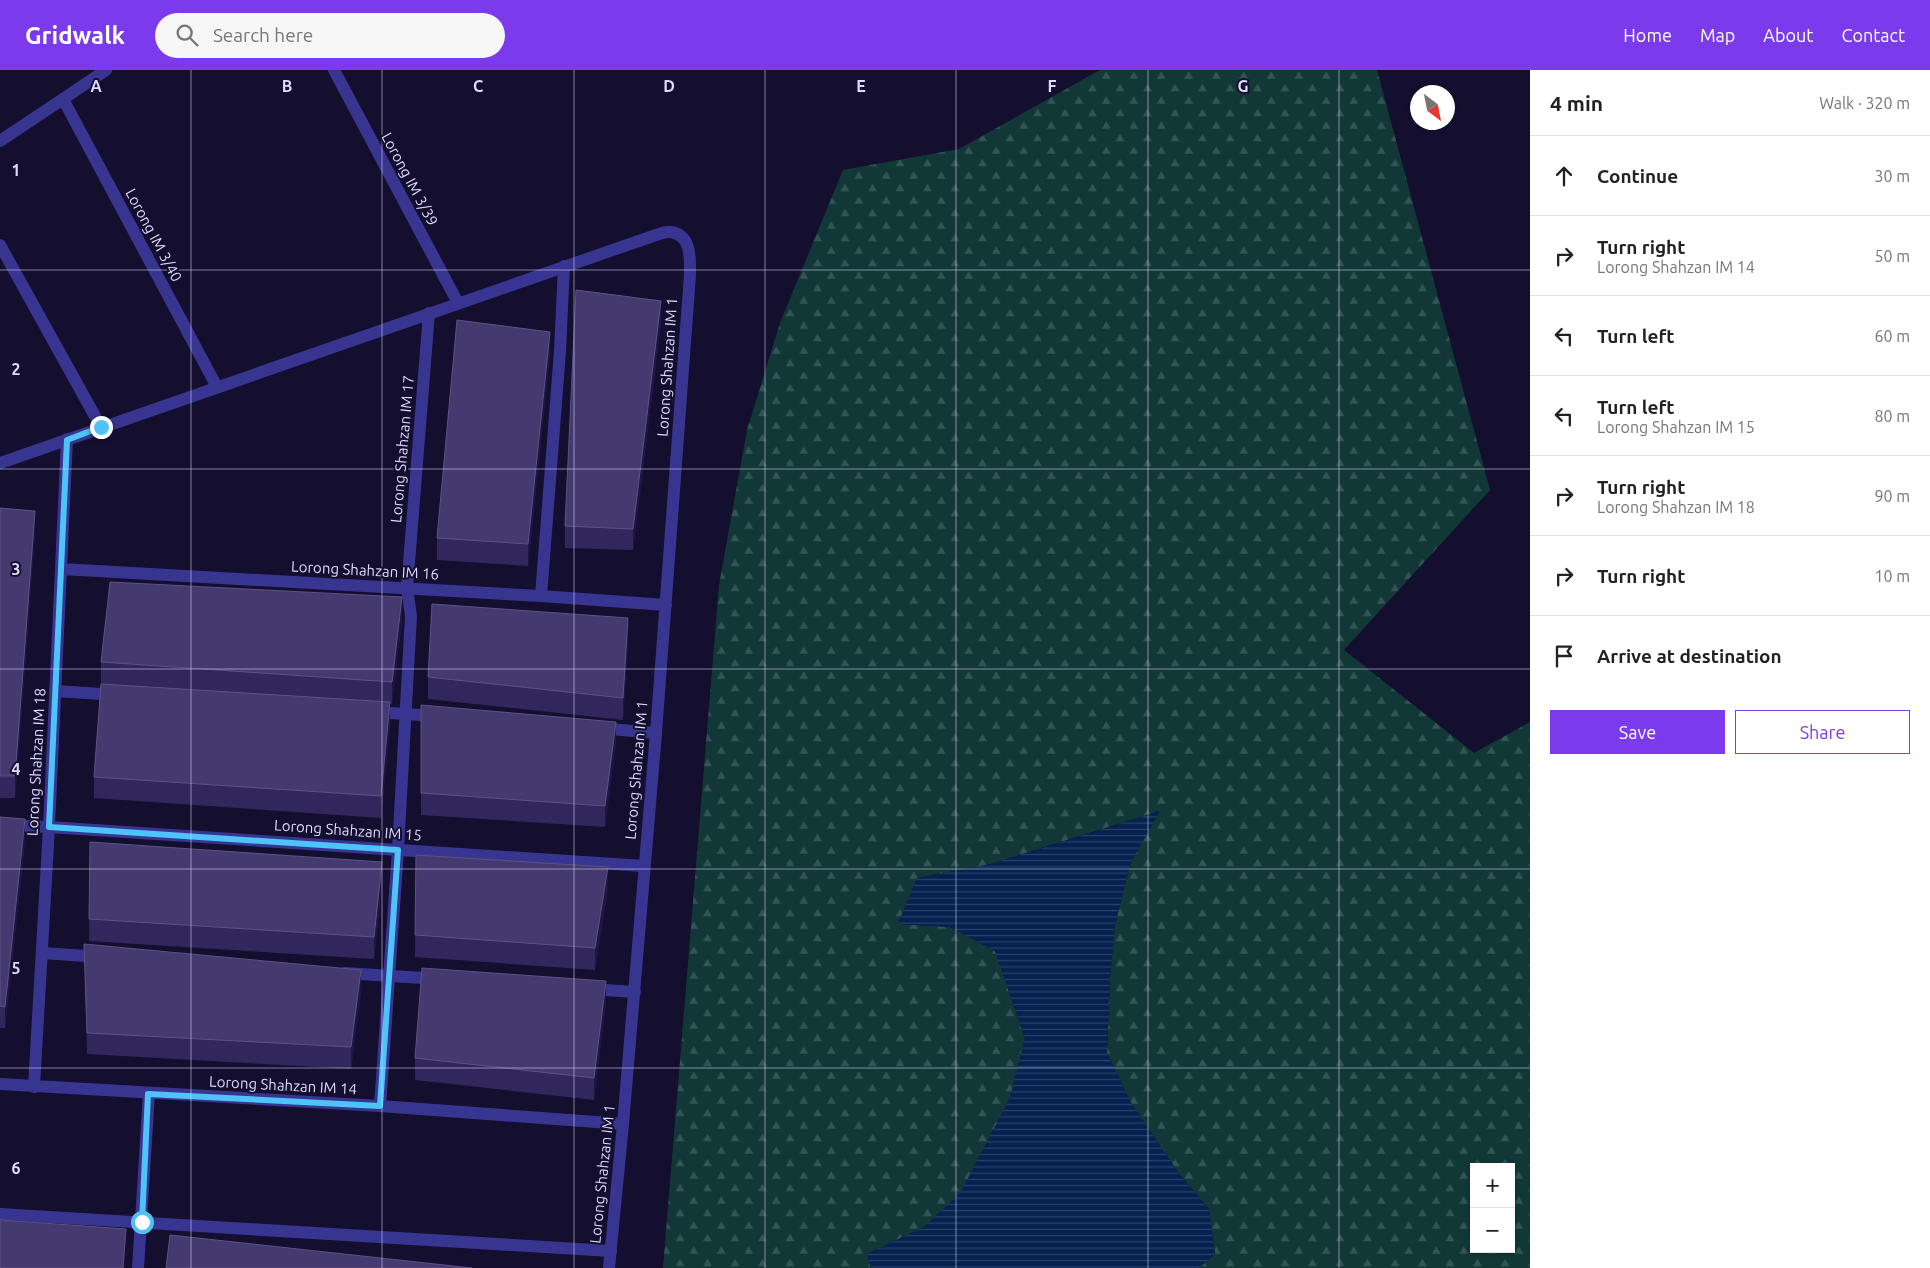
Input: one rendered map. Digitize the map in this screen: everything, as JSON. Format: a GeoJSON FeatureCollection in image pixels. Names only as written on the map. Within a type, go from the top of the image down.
{"type":"FeatureCollection","features":[{"type":"Feature","properties":{"kind":"street"},"geometry":{"type":"LineString","coordinates":[[0,141],[106,70]]}},
{"type":"Feature","properties":{"kind":"street","name":"Lorong IM 3/39"},"geometry":{"type":"LineString","coordinates":[[334,70],[458,303]]}},
{"type":"Feature","properties":{"kind":"street","name":"Lorong IM 3/40"},"geometry":{"type":"LineString","coordinates":[[63,99],[217,387]]}},
{"type":"Feature","properties":{"kind":"street","name":"Lorong Shahzan IM 1"},"geometry":{"type":"LineString","coordinates":[[564,266],[670,232],[680,236],[688,245],[690,275],[666,606],[635,992],[609,1268]]}},
{"type":"Feature","properties":{"kind":"street"},"geometry":{"type":"LineString","coordinates":[[0,245],[101,427]]}},
{"type":"Feature","properties":{"kind":"street"},"geometry":{"type":"LineString","coordinates":[[0,462],[564,266],[560,351],[541,596]]}},
{"type":"Feature","properties":{"kind":"street","name":"Lorong Shahzan IM 17"},"geometry":{"type":"LineString","coordinates":[[380,1106],[398,850],[411,616],[407,588],[429,313]]}},
{"type":"Feature","properties":{"kind":"street","name":"Lorong Shahzan IM 18"},"geometry":{"type":"LineString","coordinates":[[34,1086],[49,827],[67,440]]}},
{"type":"Feature","properties":{"kind":"street","name":"Lorong Shahzan IM 16"},"geometry":{"type":"LineString","coordinates":[[62,569],[541,596],[666,606]]}},
{"type":"Feature","properties":{"kind":"street"},"geometry":{"type":"LineString","coordinates":[[55,691],[133,696]]}},
{"type":"Feature","properties":{"kind":"street"},"geometry":{"type":"LineString","coordinates":[[366,711],[453,717]]}},
{"type":"Feature","properties":{"kind":"street"},"geometry":{"type":"LineString","coordinates":[[589,728],[656,733]]}},
{"type":"Feature","properties":{"kind":"street","name":"Lorong Shahzan IM 15"},"geometry":{"type":"LineString","coordinates":[[0,825],[644,866]]}},
{"type":"Feature","properties":{"kind":"street"},"geometry":{"type":"LineString","coordinates":[[42,953],[111,958]]}},
{"type":"Feature","properties":{"kind":"street"},"geometry":{"type":"LineString","coordinates":[[329,972],[448,980]]}},
{"type":"Feature","properties":{"kind":"street"},"geometry":{"type":"LineString","coordinates":[[576,988],[635,992]]}},
{"type":"Feature","properties":{"kind":"street","name":"Lorong Shahzan IM 14"},"geometry":{"type":"LineString","coordinates":[[0,1084],[380,1106],[623,1124]]}},
{"type":"Feature","properties":{"kind":"street"},"geometry":{"type":"LineString","coordinates":[[138,1268],[148,1094]]}},
{"type":"Feature","properties":{"kind":"street"},"geometry":{"type":"LineString","coordinates":[[0,1214],[611,1251]]}},
{"type":"Feature","properties":{"kind":"green space"},"geometry":{"type":"Polygon","coordinates":[[[1100,70],[1377,70],[1490,490],[1344,650],[1474,753],[1530,722],[1530,1268],[1199,1268],[1215,1254],[1209,1209],[1180,1175],[1131,1103],[1107,1053],[1110,979],[1115,925],[1130,864],[1159,811],[991,864],[917,878],[898,924],[950,927],[995,951],[1025,1038],[1010,1098],[961,1193],[924,1227],[867,1254],[871,1268],[663,1268],[719,585],[747,430],[780,323],[843,170],[959,149],[1100,70]]]}},
{"type":"Feature","properties":{"kind":"water"},"geometry":{"type":"Polygon","coordinates":[[[1160,811],[1130,864],[1115,925],[1110,979],[1107,1053],[1131,1103],[1180,1175],[1209,1209],[1215,1254],[1199,1268],[871,1268],[867,1254],[924,1227],[960,1193],[1010,1098],[1025,1038],[995,951],[950,927],[898,924],[917,878],[991,864],[1160,811]]]}},
{"type":"Feature","properties":{"kind":"building"},"geometry":{"type":"Polygon","coordinates":[[[576,290],[661,301],[633,529],[565,526],[576,290]]]}},
{"type":"Feature","properties":{"kind":"building"},"geometry":{"type":"Polygon","coordinates":[[[457,320],[550,332],[528,544],[437,538],[457,320]]]}},
{"type":"Feature","properties":{"kind":"building"},"geometry":{"type":"Polygon","coordinates":[[[0,508],[35,511],[15,776],[0,776],[0,508]]]}},
{"type":"Feature","properties":{"kind":"building"},"geometry":{"type":"Polygon","coordinates":[[[110,582],[402,597],[392,682],[101,662],[110,582]]]}},
{"type":"Feature","properties":{"kind":"building"},"geometry":{"type":"Polygon","coordinates":[[[432,604],[628,618],[623,698],[428,677],[432,604]]]}},
{"type":"Feature","properties":{"kind":"building"},"geometry":{"type":"Polygon","coordinates":[[[101,684],[390,702],[381,796],[94,777],[101,684]]]}},
{"type":"Feature","properties":{"kind":"building"},"geometry":{"type":"Polygon","coordinates":[[[421,705],[616,722],[605,806],[421,793],[421,705]]]}},
{"type":"Feature","properties":{"kind":"building"},"geometry":{"type":"Polygon","coordinates":[[[0,817],[25,819],[5,1007],[0,1006],[0,817]]]}},
{"type":"Feature","properties":{"kind":"building"},"geometry":{"type":"Polygon","coordinates":[[[90,842],[382,862],[374,937],[89,919],[90,842]]]}},
{"type":"Feature","properties":{"kind":"building"},"geometry":{"type":"Polygon","coordinates":[[[416,855],[608,867],[595,948],[415,935],[416,855]]]}},
{"type":"Feature","properties":{"kind":"building"},"geometry":{"type":"Polygon","coordinates":[[[84,944],[361,970],[351,1047],[87,1033],[84,944]]]}},
{"type":"Feature","properties":{"kind":"building"},"geometry":{"type":"Polygon","coordinates":[[[422,968],[606,981],[594,1078],[415,1058],[422,968]]]}},
{"type":"Feature","properties":{"kind":"building"},"geometry":{"type":"Polygon","coordinates":[[[0,1220],[126,1229],[123,1268],[0,1268],[0,1220]]]}},
{"type":"Feature","properties":{"kind":"building"},"geometry":{"type":"Polygon","coordinates":[[[170,1235],[472,1268],[166,1268],[170,1235]]]}},
{"type":"Feature","properties":{"kind":"route"},"geometry":{"type":"LineString","coordinates":[[101,427],[67,440],[49,827],[398,850],[380,1106],[148,1094],[142,1222]]}}]}
